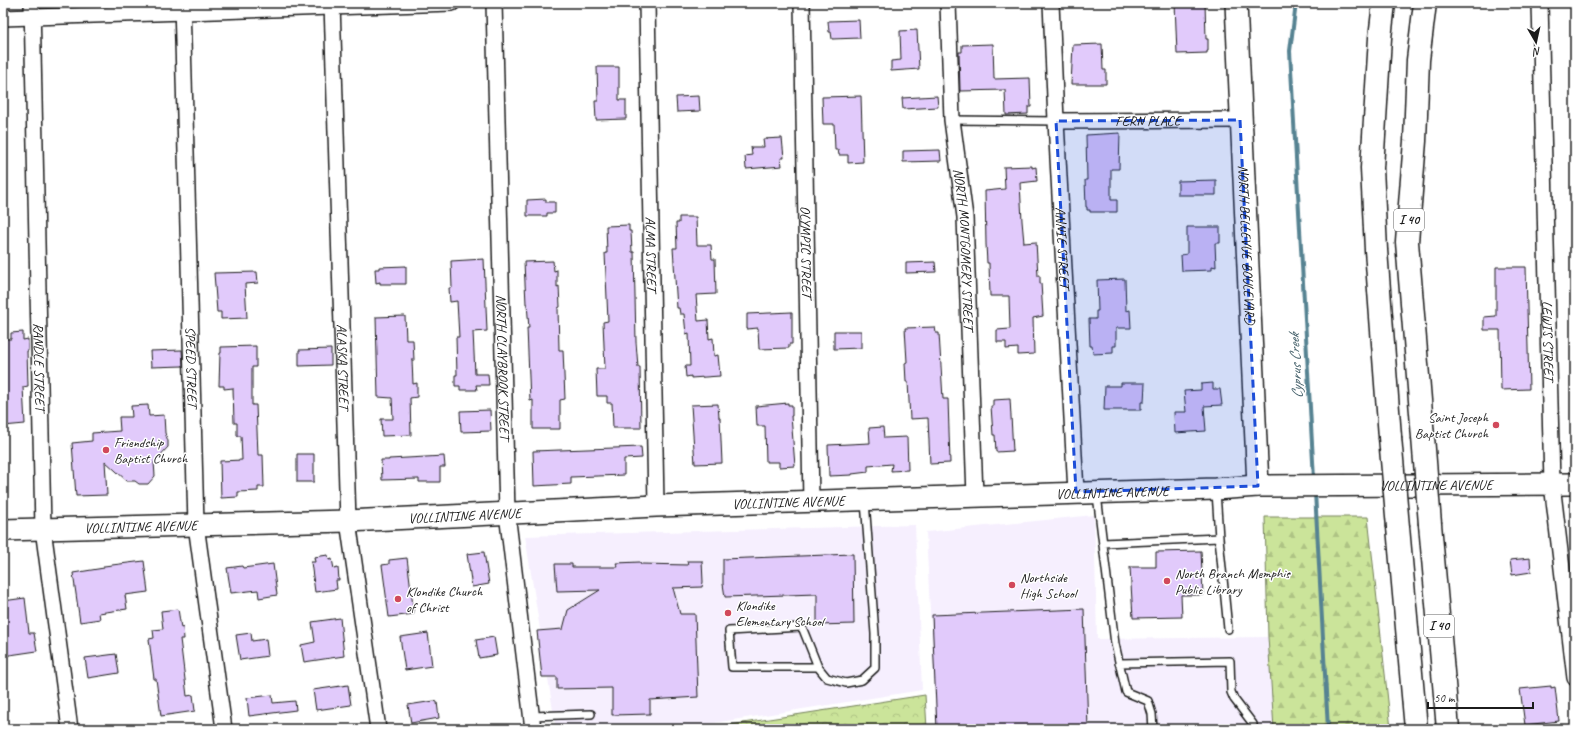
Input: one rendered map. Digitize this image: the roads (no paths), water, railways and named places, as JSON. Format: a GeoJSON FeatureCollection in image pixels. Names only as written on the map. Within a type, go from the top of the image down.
{"type":"FeatureCollection","features":[{"type":"Feature","properties":{"kind":"highway","name":"I 40"},"geometry":{"type":"LineString","coordinates":[[1384,3],[1380,38],[1372,168],[1376,250],[1390,437],[1416,729]]}},
{"type":"Feature","properties":{"kind":"highway","name":"I 40"},"geometry":{"type":"LineString","coordinates":[[1425,3],[1418,60],[1415,141],[1407,242],[1448,729]]}},
{"type":"Feature","properties":{"kind":"street"},"geometry":{"type":"LineString","coordinates":[[3,18],[32,10],[452,3]]}},
{"type":"Feature","properties":{"kind":"street","name":"NORTH CLAYBROOK STREET"},"geometry":{"type":"LineString","coordinates":[[494,3],[507,514],[532,723]]}},
{"type":"Feature","properties":{"kind":"street","name":"ALMA STREET"},"geometry":{"type":"LineString","coordinates":[[647,3],[656,506]]}},
{"type":"Feature","properties":{"kind":"street","name":"OLYMPIC STREET"},"geometry":{"type":"LineString","coordinates":[[802,3],[811,501]]}},
{"type":"Feature","properties":{"kind":"street","name":"NORTH MONTGOMERY STREET"},"geometry":{"type":"LineString","coordinates":[[948,3],[952,120],[965,217],[975,496]]}},
{"type":"Feature","properties":{"kind":"street","name":"ANNIE STREET"},"geometry":{"type":"LineString","coordinates":[[1051,3],[1076,492]]}},
{"type":"Feature","properties":{"kind":"street","name":"NORTH BELLEVUE BOULEVARD"},"geometry":{"type":"LineString","coordinates":[[1236,3],[1240,120],[1258,486]]}},
{"type":"Feature","properties":{"kind":"street","name":"LEWIS STREET"},"geometry":{"type":"LineString","coordinates":[[1540,3],[1552,484],[1575,678]]}},
{"type":"Feature","properties":{"kind":"street","name":"ALASKA STREET"},"geometry":{"type":"LineString","coordinates":[[332,5],[348,521],[378,729]]}},
{"type":"Feature","properties":{"kind":"street","name":"SPEED STREET"},"geometry":{"type":"LineString","coordinates":[[182,7],[196,525],[224,729]]}},
{"type":"Feature","properties":{"kind":"street","name":"RANDLE STREET"},"geometry":{"type":"LineString","coordinates":[[32,10],[43,529],[70,729]]}},
{"type":"Feature","properties":{"kind":"street","name":"FERN PLACE"},"geometry":{"type":"LineString","coordinates":[[1056,121],[1240,120]]}},
{"type":"Feature","properties":{"kind":"street","name":"VOLLINTINE AVENUE"},"geometry":{"type":"LineString","coordinates":[[3,530],[348,521],[656,506],[1076,492],[1216,489],[1258,486],[1575,484]]}},
{"type":"Feature","properties":{"kind":"lane"},"geometry":{"type":"LineString","coordinates":[[952,120],[1056,121]]}},
{"type":"Feature","properties":{"kind":"lane"},"geometry":{"type":"LineString","coordinates":[[1216,489],[1228,629]]}},
{"type":"Feature","properties":{"kind":"lane"},"geometry":{"type":"LineString","coordinates":[[1097,492],[1115,644],[1119,663],[1126,692],[1148,701],[1152,714],[1152,729]]}},
{"type":"Feature","properties":{"kind":"lane"},"geometry":{"type":"LineString","coordinates":[[818,667],[732,668],[729,631],[802,627],[818,667],[827,678],[846,683],[862,680],[875,668],[875,634],[865,499]]}},
{"type":"Feature","properties":{"kind":"lane"},"geometry":{"type":"LineString","coordinates":[[1103,543],[1219,538]]}},
{"type":"Feature","properties":{"kind":"lane"},"geometry":{"type":"LineString","coordinates":[[1119,663],[1230,661],[1231,692],[1234,699],[1253,724],[1253,729]]}},
{"type":"Feature","properties":{"kind":"lane"},"geometry":{"type":"LineString","coordinates":[[532,723],[591,714]]}},
{"type":"Feature","properties":{"kind":"waterway","name":"Cyprus Creek"},"geometry":{"type":"LineString","coordinates":[[1296,3],[1290,51],[1314,479]]}},
{"type":"Feature","properties":{"kind":"waterway","name":"Cyprus Creek"},"geometry":{"type":"LineString","coordinates":[[1315,492],[1328,729]]}},
{"type":"Feature","properties":{"kind":"place","name":"Saint Joseph Baptist Church"},"geometry":{"type":"Point","coordinates":[1496,425]}},
{"type":"Feature","properties":{"kind":"place","name":"Friendship Baptist Church"},"geometry":{"type":"Point","coordinates":[106,450]}},
{"type":"Feature","properties":{"kind":"place","name":"North Branch Memphis Public Library"},"geometry":{"type":"Point","coordinates":[1167,581]}},
{"type":"Feature","properties":{"kind":"place","name":"Northside High School"},"geometry":{"type":"Point","coordinates":[1012,585]}},
{"type":"Feature","properties":{"kind":"place","name":"Klondike Church of Christ"},"geometry":{"type":"Point","coordinates":[398,599]}},
{"type":"Feature","properties":{"kind":"place","name":"Klondike Elementary School"},"geometry":{"type":"Point","coordinates":[728,613]}}]}
